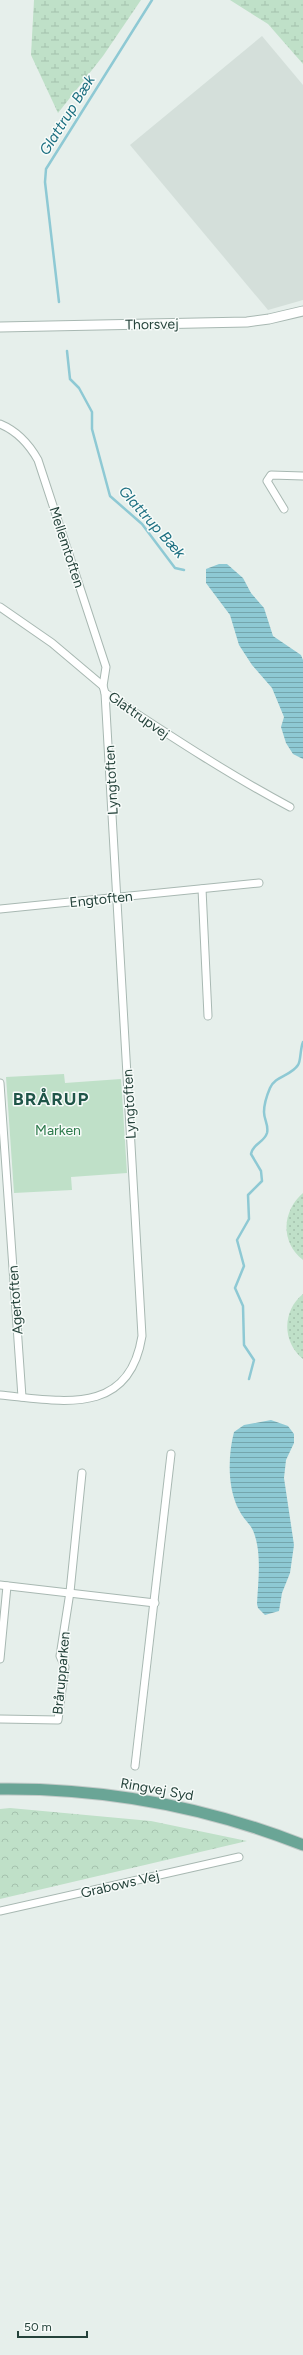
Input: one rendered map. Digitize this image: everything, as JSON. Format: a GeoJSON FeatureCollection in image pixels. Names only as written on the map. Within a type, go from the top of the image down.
{"type":"FeatureCollection","features":[{"type":"Feature","properties":{"kind":"main road","name":"Ringvej Syd"},"geometry":{"type":"LineString","coordinates":[[0,1789],[61,1791],[156,1803],[252,1827],[303,1845]]}},
{"type":"Feature","properties":{"kind":"street","name":"Thorsvej"},"geometry":{"type":"LineString","coordinates":[[0,327],[248,322],[303,311]]}},
{"type":"Feature","properties":{"kind":"street","name":"Mellemtoften"},"geometry":{"type":"LineString","coordinates":[[0,424],[18,435],[30,447],[38,460],[106,667],[104,689]]}},
{"type":"Feature","properties":{"kind":"street"},"geometry":{"type":"LineString","coordinates":[[284,509],[267,481],[271,475],[303,476]]}},
{"type":"Feature","properties":{"kind":"street","name":"Glattrupvej"},"geometry":{"type":"LineString","coordinates":[[0,607],[52,643],[104,689],[183,744],[250,786],[290,807]]}},
{"type":"Feature","properties":{"kind":"street","name":"Lyngtoften"},"geometry":{"type":"LineString","coordinates":[[0,1395],[74,1402],[93,1399],[122,1383],[131,1371],[139,1356],[142,1336],[104,689]]}},
{"type":"Feature","properties":{"kind":"street","name":"Engtoften"},"geometry":{"type":"LineString","coordinates":[[0,909],[259,883]]}},
{"type":"Feature","properties":{"kind":"street"},"geometry":{"type":"LineString","coordinates":[[202,889],[208,1016]]}},
{"type":"Feature","properties":{"kind":"street","name":"Agertoften"},"geometry":{"type":"LineString","coordinates":[[0,1083],[22,1397]]}},
{"type":"Feature","properties":{"kind":"street"},"geometry":{"type":"LineString","coordinates":[[135,1766],[171,1454]]}},
{"type":"Feature","properties":{"kind":"street","name":"Brårupparken"},"geometry":{"type":"LineString","coordinates":[[0,1718],[58,1720],[65,1667],[60,1656],[70,1592],[82,1473]]}},
{"type":"Feature","properties":{"kind":"street"},"geometry":{"type":"LineString","coordinates":[[0,1659],[3,1586],[70,1592],[155,1603]]}},
{"type":"Feature","properties":{"kind":"street","name":"Grabows Vej"},"geometry":{"type":"LineString","coordinates":[[0,1911],[239,1857]]}},
{"type":"Feature","properties":{"kind":"shaded area"},"geometry":{"type":"Polygon","coordinates":[[[262,36],[303,85],[303,300],[268,310],[130,145],[262,36]]]}},
{"type":"Feature","properties":{"kind":"green space"},"geometry":{"type":"Polygon","coordinates":[[[34,0],[141,0],[103,56],[58,113],[31,55],[34,0]]]}},
{"type":"Feature","properties":{"kind":"green space"},"geometry":{"type":"Polygon","coordinates":[[[230,0],[303,0],[303,64],[268,24],[230,0]]]}},
{"type":"Feature","properties":{"kind":"green space","name":"Marken"},"geometry":{"type":"Polygon","coordinates":[[[64,1074],[65,1083],[121,1079],[127,1173],[71,1177],[72,1190],[14,1193],[6,1077],[64,1074]]]}},
{"type":"Feature","properties":{"kind":"green space"},"geometry":{"type":"Polygon","coordinates":[[[303,1193],[303,1260],[290,1244],[286,1226],[291,1209],[296,1200],[303,1193]]]}},
{"type":"Feature","properties":{"kind":"green space"},"geometry":{"type":"Polygon","coordinates":[[[303,1294],[303,1359],[291,1344],[287,1326],[291,1309],[303,1294]]]}},
{"type":"Feature","properties":{"kind":"green space"},"geometry":{"type":"Polygon","coordinates":[[[10,1808],[151,1821],[247,1841],[0,1899],[0,1809],[10,1808]]]}},
{"type":"Feature","properties":{"kind":"water"},"geometry":{"type":"Polygon","coordinates":[[[219,564],[227,564],[243,578],[251,593],[264,608],[273,636],[301,655],[303,660],[303,759],[293,754],[286,743],[281,727],[284,717],[272,688],[252,665],[239,645],[230,615],[206,583],[206,569],[219,564]]]}},
{"type":"Feature","properties":{"kind":"water"},"geometry":{"type":"Polygon","coordinates":[[[271,1420],[288,1426],[294,1434],[294,1443],[286,1460],[284,1478],[294,1545],[290,1573],[282,1593],[279,1611],[265,1615],[258,1608],[257,1604],[259,1559],[256,1541],[253,1530],[241,1513],[232,1492],[230,1461],[234,1432],[244,1425],[271,1420]]]}},
{"type":"Feature","properties":{"kind":"waterway","name":"Glattrup Bæk"},"geometry":{"type":"LineString","coordinates":[[59,302],[45,182],[46,169],[152,0]]}},
{"type":"Feature","properties":{"kind":"waterway","name":"Glattrup Bæk"},"geometry":{"type":"LineString","coordinates":[[67,351],[70,379],[79,388],[92,412],[92,429],[110,496],[142,524],[175,568],[184,570]]}},
{"type":"Feature","properties":{"kind":"waterway"},"geometry":{"type":"LineString","coordinates":[[249,1379],[254,1360],[244,1345],[243,1306],[235,1288],[244,1266],[237,1240],[249,1219],[248,1195],[262,1181],[261,1171],[251,1154],[254,1147],[264,1139],[267,1133],[264,1112],[267,1097],[272,1084],[279,1078],[291,1072],[298,1065],[303,1042]]}},
{"type":"Feature","properties":{"kind":"district","name":"BRÅRUP"},"geometry":{"type":"Point","coordinates":[51,1099]}}]}
